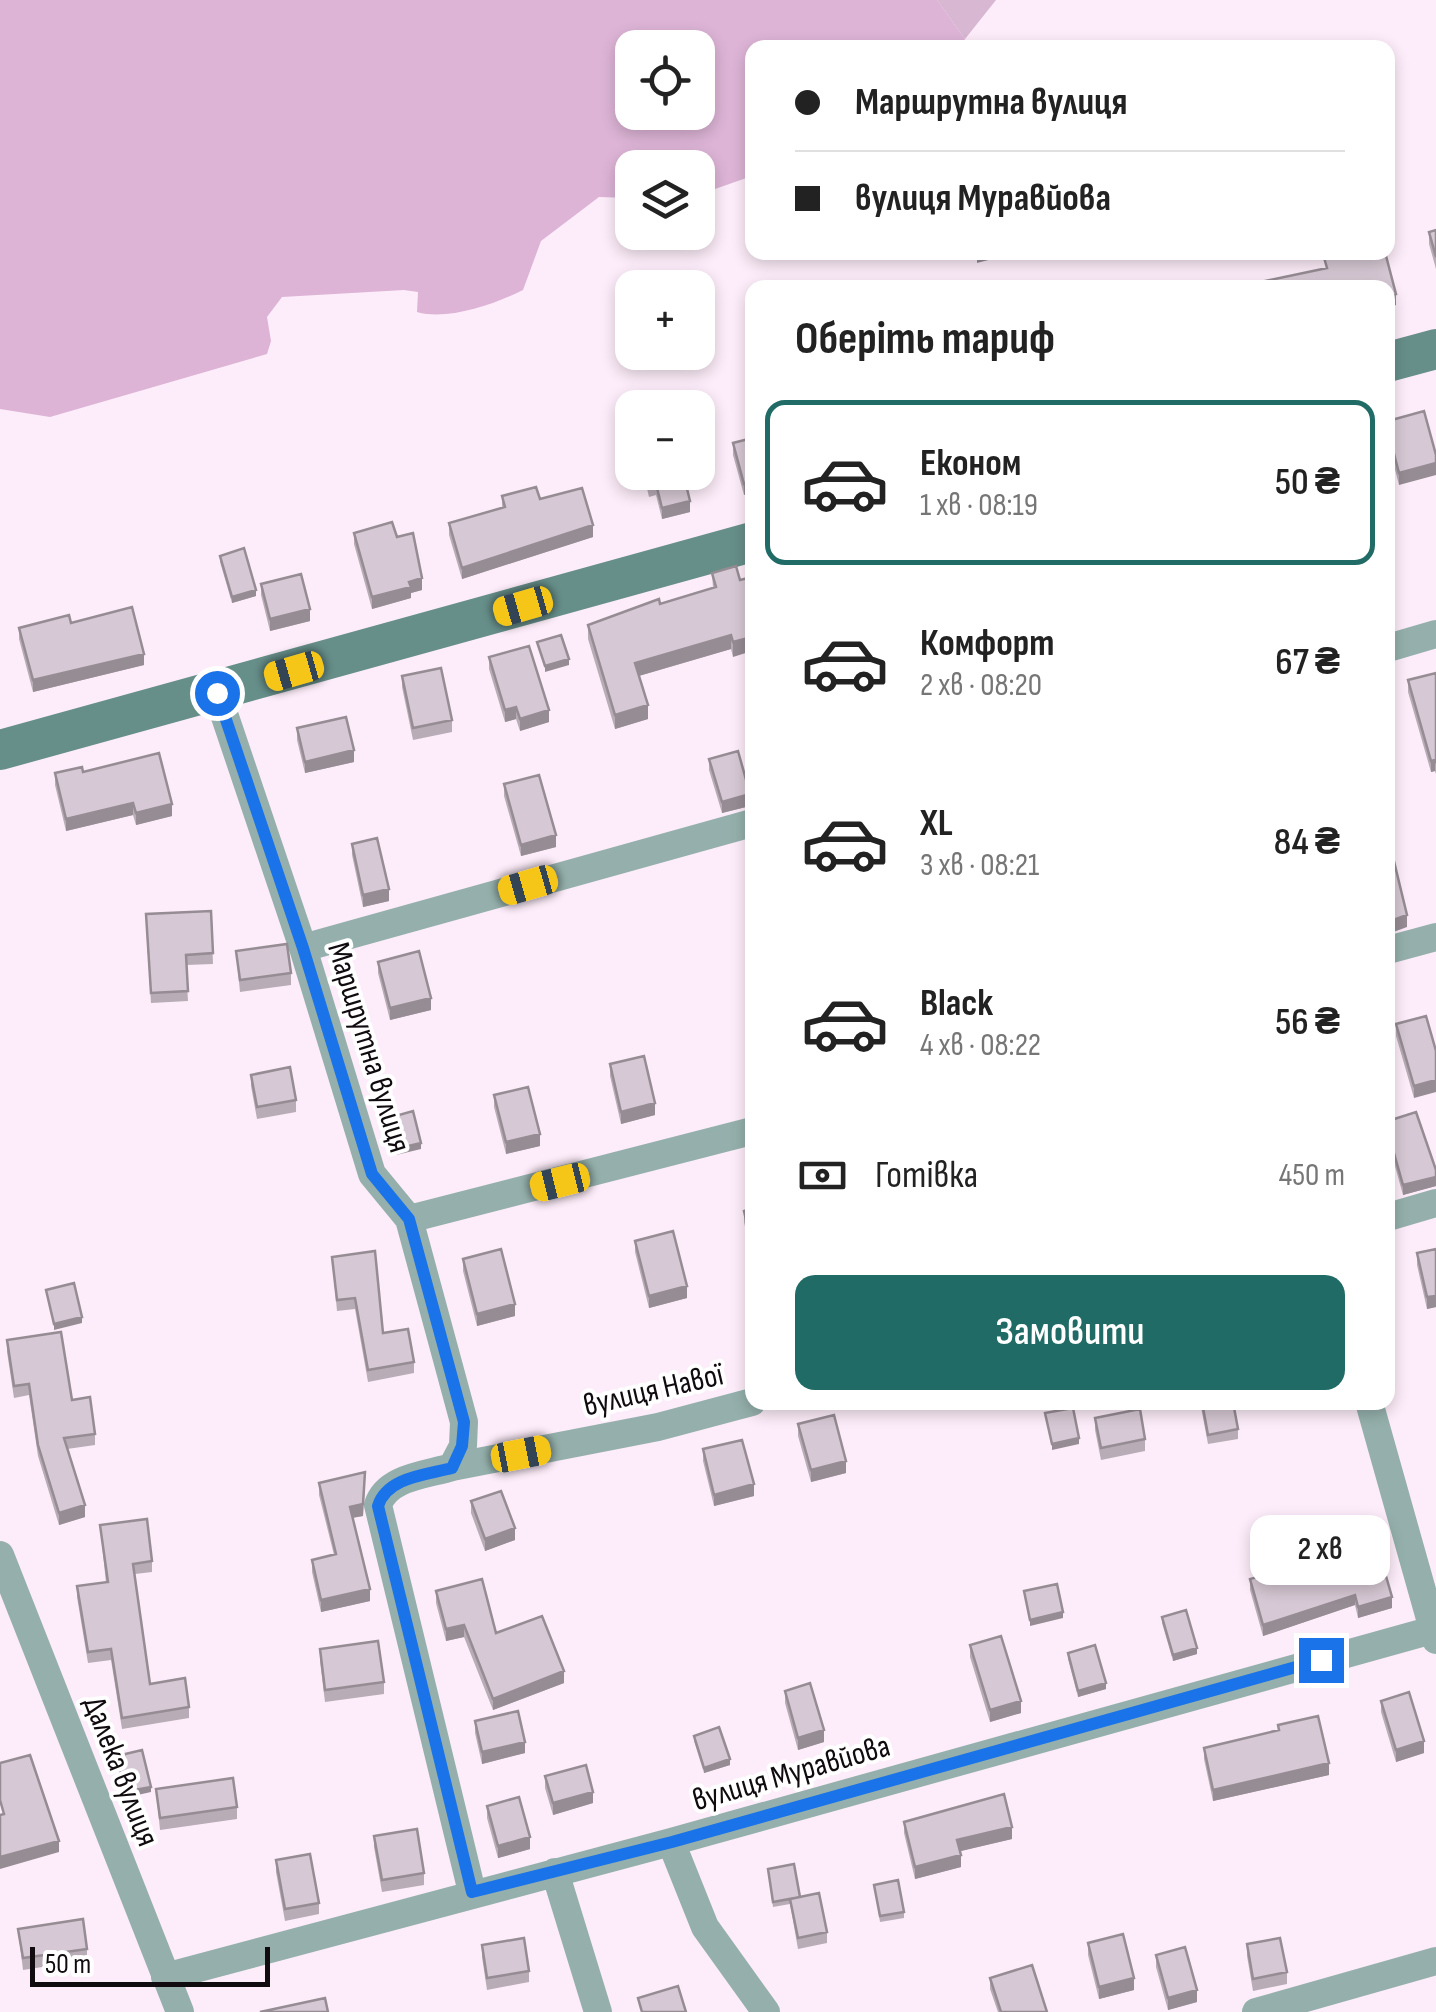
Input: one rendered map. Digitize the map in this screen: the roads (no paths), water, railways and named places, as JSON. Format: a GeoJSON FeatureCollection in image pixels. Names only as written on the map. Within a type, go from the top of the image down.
{"type":"FeatureCollection","features":[{"type":"Feature","properties":{"kind":"street"},"geometry":{"type":"LineString","coordinates":[[1395,360],[1436,349]]}},
{"type":"Feature","properties":{"kind":"street"},"geometry":{"type":"LineString","coordinates":[[0,750],[745,544]]}},
{"type":"Feature","properties":{"kind":"street"},"geometry":{"type":"LineString","coordinates":[[1395,646],[1436,634]]}},
{"type":"Feature","properties":{"kind":"street","name":"Маршрутна вулиця"},"geometry":{"type":"LineString","coordinates":[[217,693],[303,948],[372,1174],[409,1219],[464,1422],[462,1446],[452,1468]]}},
{"type":"Feature","properties":{"kind":"street"},"geometry":{"type":"LineString","coordinates":[[303,948],[745,825]]}},
{"type":"Feature","properties":{"kind":"street"},"geometry":{"type":"LineString","coordinates":[[1395,948],[1436,937]]}},
{"type":"Feature","properties":{"kind":"street"},"geometry":{"type":"LineString","coordinates":[[409,1219],[745,1134]]}},
{"type":"Feature","properties":{"kind":"street"},"geometry":{"type":"LineString","coordinates":[[1395,1215],[1436,1203]]}},
{"type":"Feature","properties":{"kind":"street","name":"вулиця Навої"},"geometry":{"type":"LineString","coordinates":[[452,1468],[658,1427],[745,1404]]}},
{"type":"Feature","properties":{"kind":"street"},"geometry":{"type":"LineString","coordinates":[[1371,1410],[1435,1633]]}},
{"type":"Feature","properties":{"kind":"street"},"geometry":{"type":"LineString","coordinates":[[452,1468],[394,1484],[382,1492],[378,1506],[472,1892]]}},
{"type":"Feature","properties":{"kind":"street","name":"Далека вулиця"},"geometry":{"type":"LineString","coordinates":[[0,1555],[180,2012]]}},
{"type":"Feature","properties":{"kind":"street","name":"вулиця Муравйова"},"geometry":{"type":"LineString","coordinates":[[164,1977],[1435,1633]]}},
{"type":"Feature","properties":{"kind":"street"},"geometry":{"type":"LineString","coordinates":[[672,1842],[705,1928],[766,2012]]}},
{"type":"Feature","properties":{"kind":"street"},"geometry":{"type":"LineString","coordinates":[[555,1872],[598,2012]]}},
{"type":"Feature","properties":{"kind":"street"},"geometry":{"type":"LineString","coordinates":[[1256,2012],[1436,1961]]}}]}
